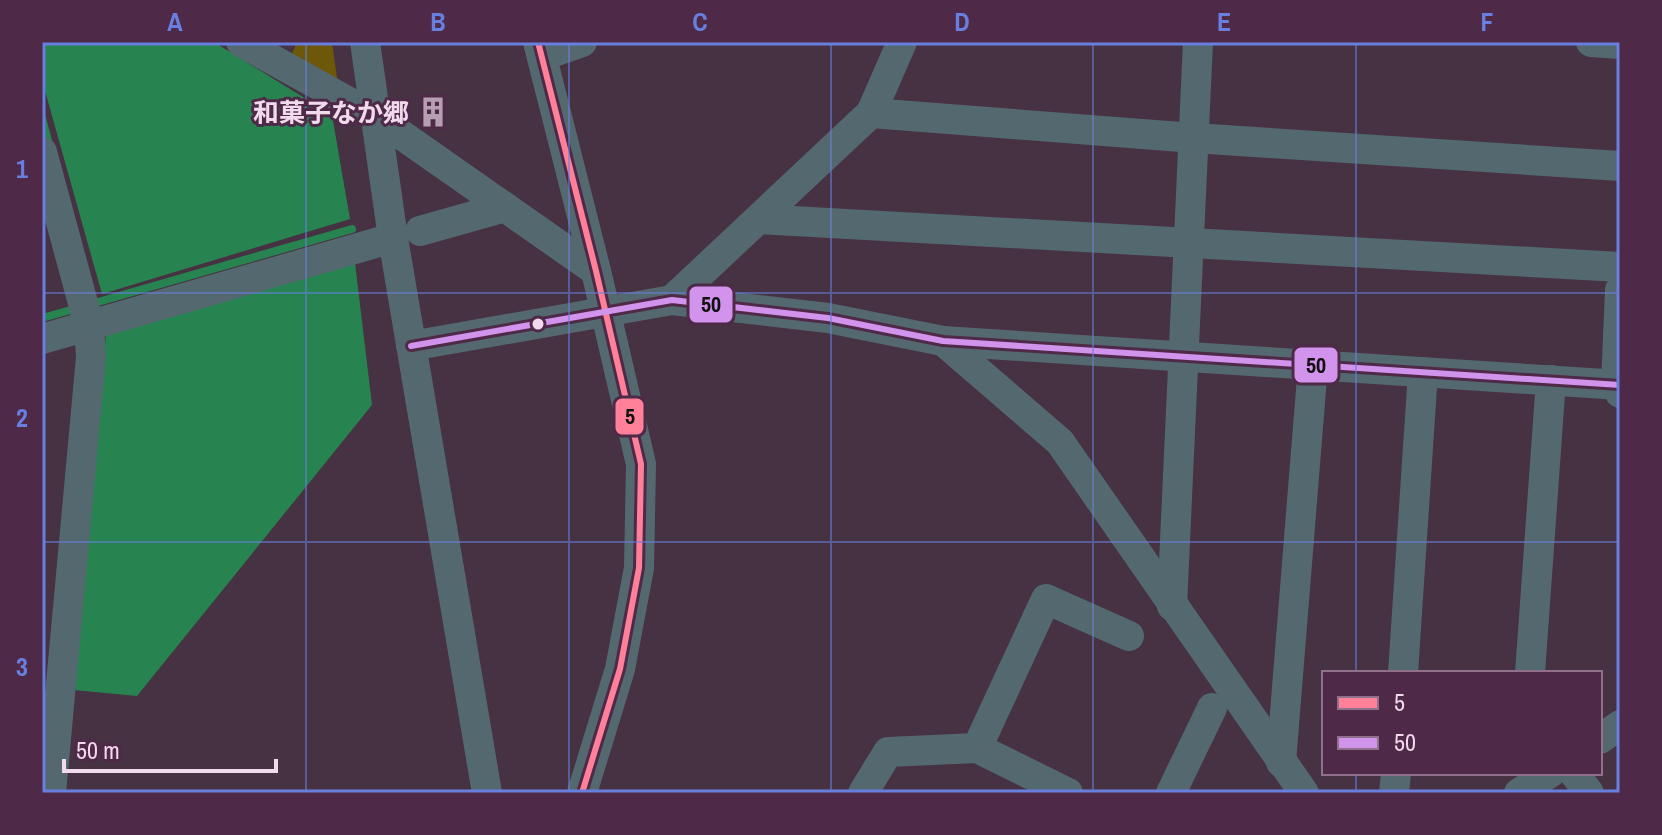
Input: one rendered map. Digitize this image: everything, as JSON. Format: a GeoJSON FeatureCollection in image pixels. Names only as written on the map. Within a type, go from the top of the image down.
{"type":"FeatureCollection","features":[{"type":"Feature","properties":{"kind":"street"},"geometry":{"type":"LineString","coordinates":[[241,42],[376,117],[596,271]]}},
{"type":"Feature","properties":{"kind":"street"},"geometry":{"type":"LineString","coordinates":[[365,42],[376,117],[406,234],[411,346],[487,793]]}},
{"type":"Feature","properties":{"kind":"street"},"geometry":{"type":"LineString","coordinates":[[582,42],[540,49],[641,464],[639,568],[620,669],[582,793]]}},
{"type":"Feature","properties":{"kind":"street"},"geometry":{"type":"LineString","coordinates":[[672,300],[871,113],[902,42]]}},
{"type":"Feature","properties":{"kind":"street"},"geometry":{"type":"LineString","coordinates":[[1172,606],[1198,42]]}},
{"type":"Feature","properties":{"kind":"street"},"geometry":{"type":"LineString","coordinates":[[1591,42],[1620,44]]}},
{"type":"Feature","properties":{"kind":"street"},"geometry":{"type":"LineString","coordinates":[[871,113],[1620,166]]}},
{"type":"Feature","properties":{"kind":"street"},"geometry":{"type":"LineString","coordinates":[[42,152],[89,325],[90,372],[52,793]]}},
{"type":"Feature","properties":{"kind":"street"},"geometry":{"type":"LineString","coordinates":[[42,339],[505,207]]}},
{"type":"Feature","properties":{"kind":"street"},"geometry":{"type":"LineString","coordinates":[[759,219],[1620,267]]}},
{"type":"Feature","properties":{"kind":"street"},"geometry":{"type":"LineString","coordinates":[[411,346],[672,300],[828,318],[943,341],[1619,387],[1620,290]]}},
{"type":"Feature","properties":{"kind":"street"},"geometry":{"type":"LineString","coordinates":[[943,341],[1060,442],[1304,793]]}},
{"type":"Feature","properties":{"kind":"street"},"geometry":{"type":"LineString","coordinates":[[1281,762],[1313,365]]}},
{"type":"Feature","properties":{"kind":"street"},"geometry":{"type":"LineString","coordinates":[[1403,671],[1423,372]]}},
{"type":"Feature","properties":{"kind":"street"},"geometry":{"type":"LineString","coordinates":[[1530,671],[1551,380]]}},
{"type":"Feature","properties":{"kind":"street"},"geometry":{"type":"LineString","coordinates":[[977,748],[1046,599],[1129,636]]}},
{"type":"Feature","properties":{"kind":"street"},"geometry":{"type":"LineString","coordinates":[[1171,793],[1212,708]]}},
{"type":"Feature","properties":{"kind":"street"},"geometry":{"type":"LineString","coordinates":[[1602,738],[1620,725]]}},
{"type":"Feature","properties":{"kind":"street"},"geometry":{"type":"LineString","coordinates":[[863,793],[888,752],[977,748],[1068,793]]}},
{"type":"Feature","properties":{"kind":"street"},"geometry":{"type":"LineString","coordinates":[[1520,792],[1547,775]]}},
{"type":"Feature","properties":{"kind":"street"},"geometry":{"type":"LineString","coordinates":[[1576,775],[1589,793]]}},
{"type":"Feature","properties":{"kind":"shaded area"},"geometry":{"type":"Polygon","coordinates":[[[42,42],[217,44],[332,115],[350,219],[102,294],[42,80],[42,42]]]}},
{"type":"Feature","properties":{"kind":"shaded area"},"geometry":{"type":"Polygon","coordinates":[[[297,42],[332,42],[338,85],[291,56],[297,42]]]}},
{"type":"Feature","properties":{"kind":"shaded area"},"geometry":{"type":"Polygon","coordinates":[[[355,263],[372,405],[137,696],[74,690],[106,334],[355,263]]]}},
{"type":"Feature","properties":{"kind":"waterway"},"geometry":{"type":"LineString","coordinates":[[42,118],[50,148]]}},
{"type":"Feature","properties":{"kind":"waterway"},"geometry":{"type":"LineString","coordinates":[[91,304],[352,229]]}},
{"type":"Feature","properties":{"kind":"waterway"},"geometry":{"type":"LineString","coordinates":[[42,318],[78,308]]}},
{"type":"Feature","properties":{"kind":"transit line","name":"5"},"geometry":{"type":"LineString","coordinates":[[538,42],[641,464],[639,568],[620,669],[582,793]]}},
{"type":"Feature","properties":{"kind":"transit line","name":"50"},"geometry":{"type":"LineString","coordinates":[[411,346],[672,300],[828,318],[943,341],[1620,385]]}},
{"type":"Feature","properties":{"kind":"place","name":"和菓子なか郷"},"geometry":{"type":"Point","coordinates":[433,112]}}]}
